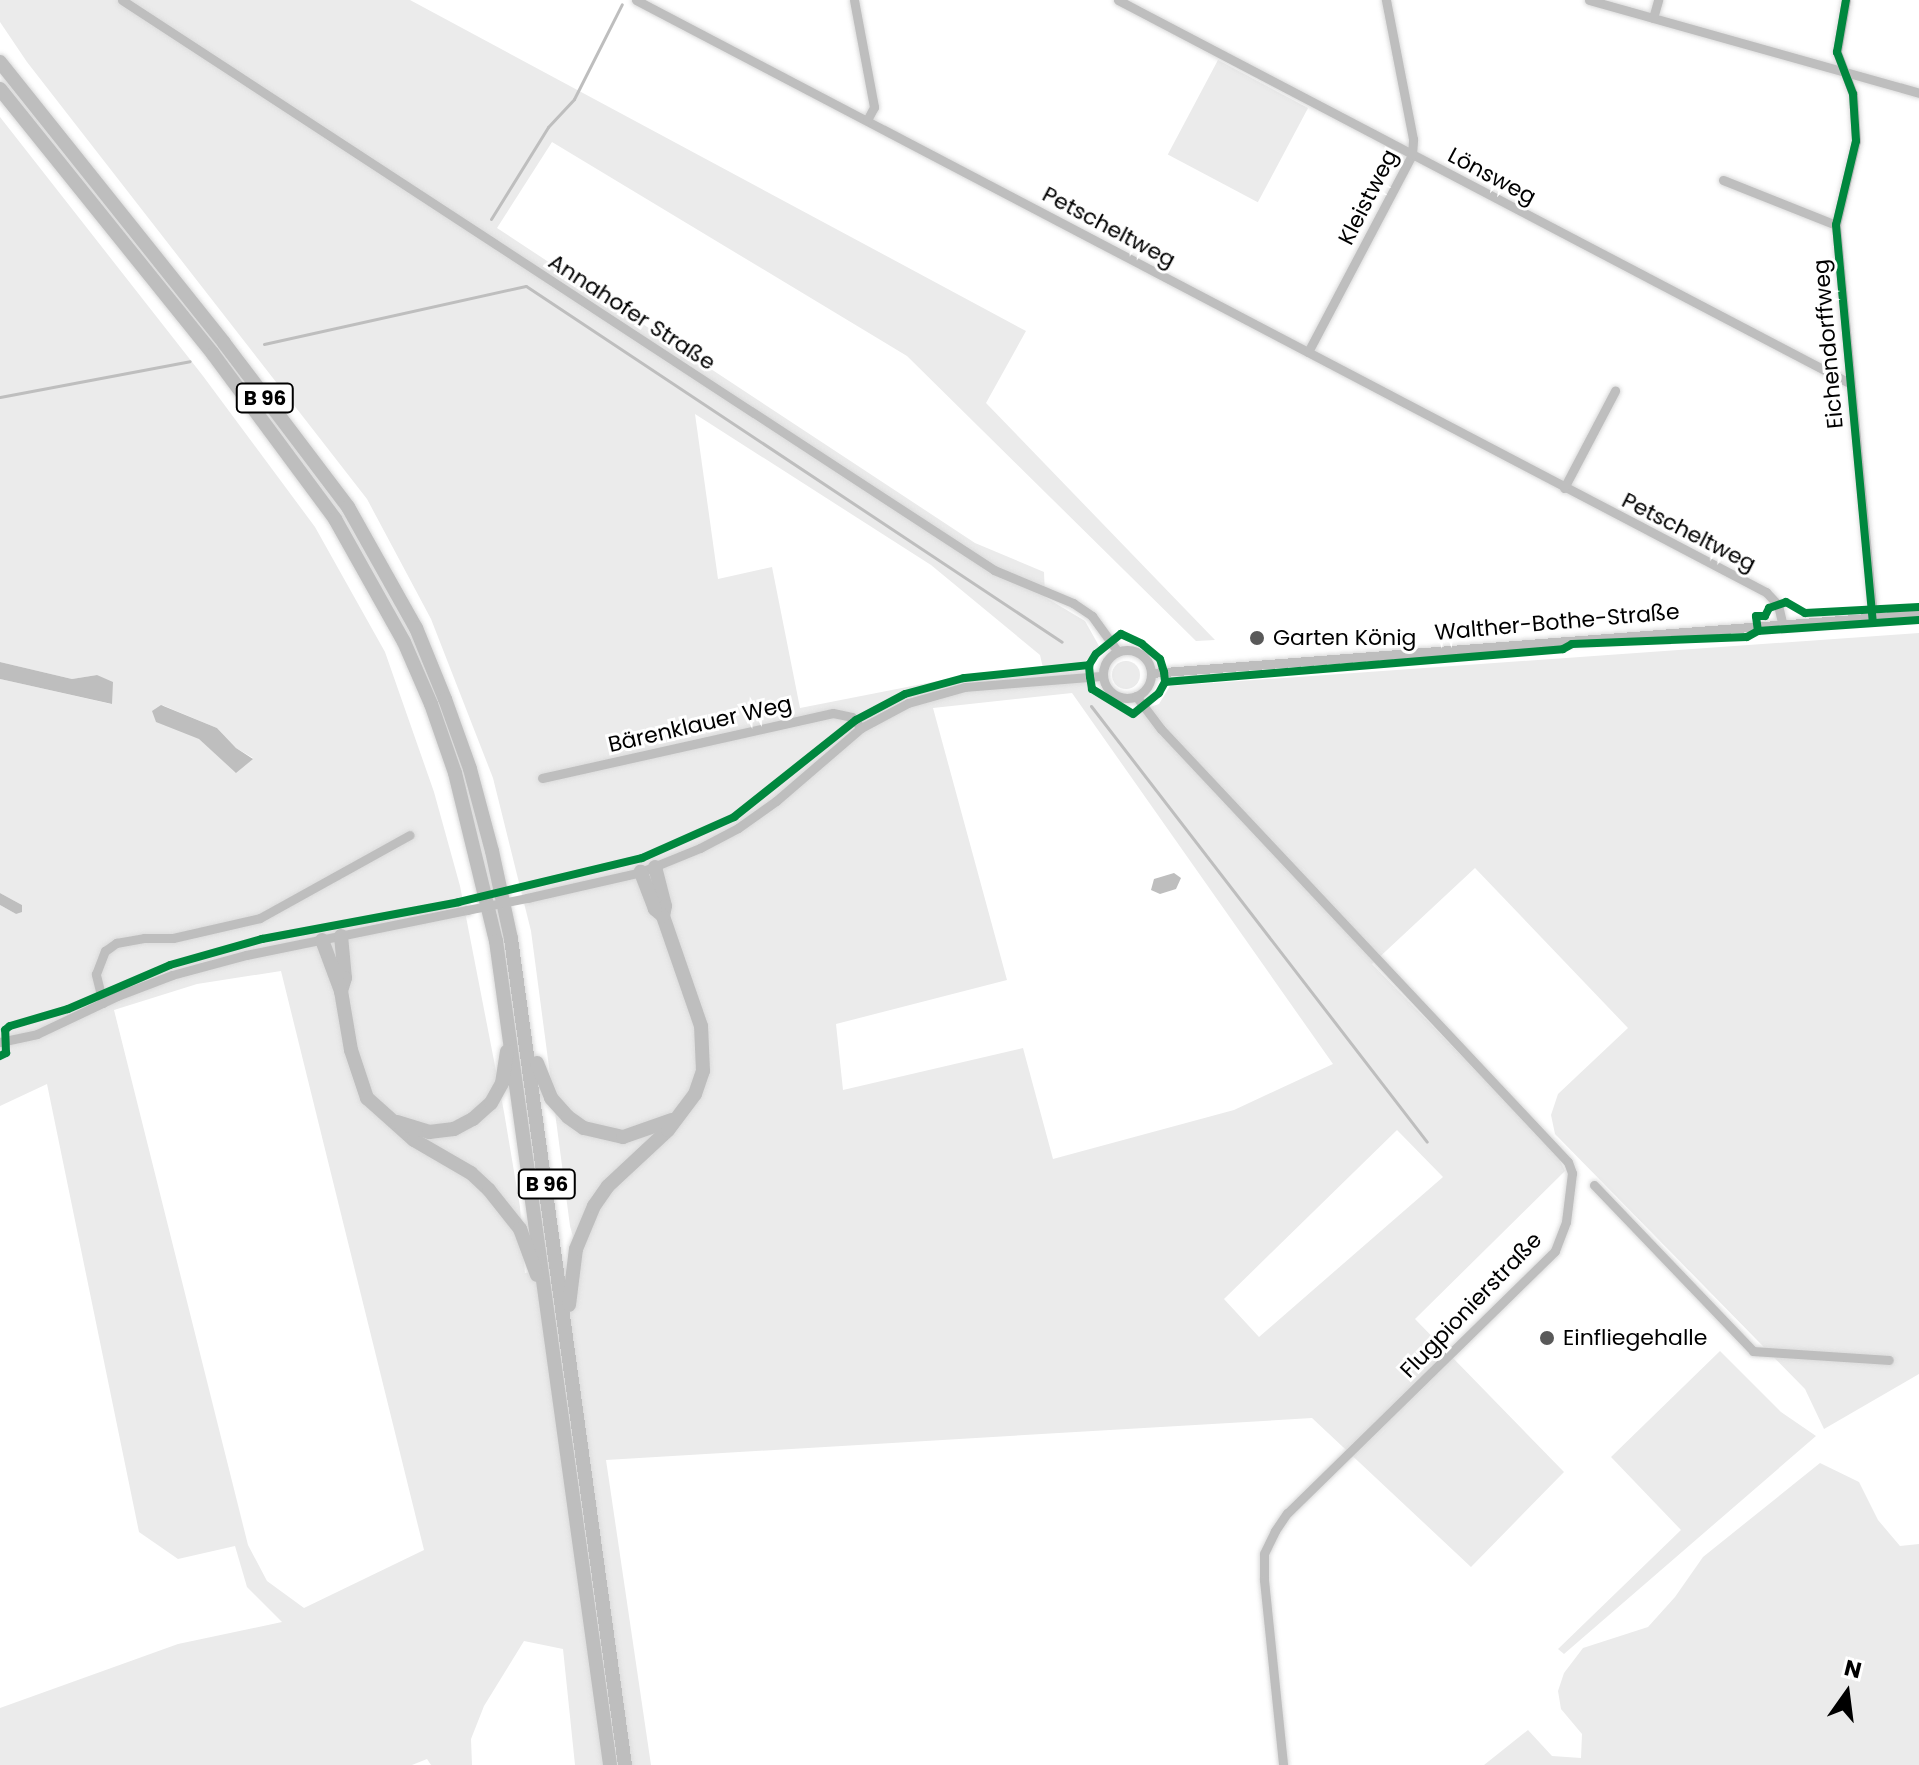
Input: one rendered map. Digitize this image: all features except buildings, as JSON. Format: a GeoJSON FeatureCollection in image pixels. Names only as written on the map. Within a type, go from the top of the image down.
{"type":"FeatureCollection","features":[{"type":"Feature","properties":{"kind":"highway","name":"B 96"},"geometry":{"type":"LineString","coordinates":[[0,62],[224,343],[348,507],[416,628],[470,769],[492,851],[527,1036],[625,1765]]}},
{"type":"Feature","properties":{"kind":"highway","name":"B 96"},"geometry":{"type":"LineString","coordinates":[[0,89],[213,354],[335,519],[404,642],[455,773],[493,926],[509,1019],[610,1765]]}},
{"type":"Feature","properties":{"kind":"highway"},"geometry":{"type":"LineString","coordinates":[[567,1333],[572,1271],[583,1227],[608,1186],[679,1116],[695,1094],[705,1052],[701,1026],[663,916],[665,906],[648,870]]}},
{"type":"Feature","properties":{"kind":"highway"},"geometry":{"type":"LineString","coordinates":[[341,936],[345,978],[341,991]]}},
{"type":"Feature","properties":{"kind":"highway"},"geometry":{"type":"LineString","coordinates":[[322,940],[341,991],[357,1076],[373,1107],[414,1140],[471,1173],[507,1210],[529,1250],[549,1314]]}},
{"type":"Feature","properties":{"kind":"highway"},"geometry":{"type":"LineString","coordinates":[[384,1116],[429,1132],[454,1129],[473,1119],[491,1103],[502,1083],[509,1019]]}},
{"type":"Feature","properties":{"kind":"highway"},"geometry":{"type":"LineString","coordinates":[[527,1036],[551,1098],[568,1117],[584,1128],[623,1137],[660,1126],[679,1116]]}},
{"type":"Feature","properties":{"kind":"street","name":"Annahofer Straße"},"geometry":{"type":"LineString","coordinates":[[122,0],[994,570],[1073,603],[1092,616],[1118,652]]}},
{"type":"Feature","properties":{"kind":"street","name":"Petscheltweg"},"geometry":{"type":"LineString","coordinates":[[636,0],[1766,592],[1778,605],[1782,623]]}},
{"type":"Feature","properties":{"kind":"street"},"geometry":{"type":"LineString","coordinates":[[854,0],[874,107],[867,120]]}},
{"type":"Feature","properties":{"kind":"street","name":"Lönsweg"},"geometry":{"type":"LineString","coordinates":[[1118,0],[1849,383]]}},
{"type":"Feature","properties":{"kind":"street","name":"Kleistweg"},"geometry":{"type":"LineString","coordinates":[[1308,352],[1412,155],[1413,139],[1386,0]]}},
{"type":"Feature","properties":{"kind":"street"},"geometry":{"type":"LineString","coordinates":[[1589,0],[1919,93]]}},
{"type":"Feature","properties":{"kind":"street"},"geometry":{"type":"LineString","coordinates":[[1653,18],[1658,0]]}},
{"type":"Feature","properties":{"kind":"street","name":"Eichendorffweg"},"geometry":{"type":"LineString","coordinates":[[1846,0],[1837,52],[1853,94],[1856,141],[1836,225],[1873,615]]}},
{"type":"Feature","properties":{"kind":"street"},"geometry":{"type":"LineString","coordinates":[[1723,180],[1836,225]]}},
{"type":"Feature","properties":{"kind":"street"},"geometry":{"type":"LineString","coordinates":[[1564,488],[1615,391]]}},
{"type":"Feature","properties":{"kind":"street","name":"Walther-Bothe-Straße"},"geometry":{"type":"LineString","coordinates":[[1151,673],[1873,615],[1919,614]]}},
{"type":"Feature","properties":{"kind":"street"},"geometry":{"type":"LineString","coordinates":[[1118,652],[1139,653],[1147,661],[1151,673],[1148,685],[1136,696],[1115,694],[1103,676],[1106,662],[1118,652]]}},
{"type":"Feature","properties":{"kind":"street"},"geometry":{"type":"LineString","coordinates":[[0,1042],[37,1034],[172,975],[648,870],[738,828],[776,801],[861,728],[908,703],[965,687],[1103,676]]}},
{"type":"Feature","properties":{"kind":"street","name":"Flugpionierstraße"},"geometry":{"type":"LineString","coordinates":[[1136,696],[1161,729],[1568,1162],[1572,1173],[1566,1222],[1555,1251],[1287,1513],[1275,1531],[1264,1554],[1264,1580],[1283,1765]]}},
{"type":"Feature","properties":{"kind":"street","name":"Bärenklauer Weg"},"geometry":{"type":"LineString","coordinates":[[542,778],[833,713],[852,717],[861,728]]}},
{"type":"Feature","properties":{"kind":"street"},"geometry":{"type":"LineString","coordinates":[[103,1003],[96,974],[105,951],[116,943],[144,938],[173,938],[260,918],[410,835]]}},
{"type":"Feature","properties":{"kind":"street"},"geometry":{"type":"LineString","coordinates":[[1594,1185],[1753,1351],[1889,1360]]}},
{"type":"Feature","properties":{"kind":"shaded area"},"geometry":{"type":"Polygon","coordinates":[[[0,0],[410,0],[1026,331],[986,403],[1215,640],[1196,641],[907,356],[552,142],[497,228],[975,543],[1044,572],[1045,597],[1085,621],[1099,646],[1085,662],[1090,693],[1130,714],[1159,704],[1170,686],[1919,633],[1919,1374],[1824,1429],[1805,1389],[1555,1134],[1551,1115],[1558,1094],[1628,1028],[1475,868],[1372,964],[1557,1154],[1565,1171],[1415,1319],[1564,1472],[1471,1567],[1312,1418],[606,1460],[651,1765],[575,1765],[563,1649],[524,1641],[484,1706],[471,1739],[472,1765],[431,1765],[427,1759],[412,1765],[0,1765],[0,1708],[178,1644],[282,1622],[247,1587],[235,1546],[178,1559],[139,1532],[47,1084],[0,1106],[0,905],[16,914],[22,905],[0,893],[0,679],[111,704],[97,675],[72,679],[0,662],[0,117],[203,376],[315,527],[385,652],[434,792],[460,886],[520,1207],[525,1273],[581,1266],[570,1226],[531,931],[493,778],[431,619],[367,499],[27,62],[0,22],[0,0]],[[695,414],[718,579],[772,567],[800,708],[958,677],[1043,668],[1040,655],[931,565],[695,414]],[[1072,693],[933,708],[1007,980],[836,1024],[843,1090],[1023,1048],[1053,1159],[1234,1110],[1333,1064],[1072,693]],[[162,705],[236,772],[253,758],[236,748],[217,728],[162,705]],[[281,971],[197,984],[114,1010],[248,1545],[267,1581],[304,1608],[424,1550],[281,971]],[[1397,1130],[1224,1299],[1259,1337],[1443,1177],[1397,1130]]]}},
{"type":"Feature","properties":{"kind":"shaded area"},"geometry":{"type":"Polygon","coordinates":[[[1218,60],[1308,108],[1258,202],[1168,154],[1218,60]]]}},
{"type":"Feature","properties":{"kind":"shaded area"},"geometry":{"type":"Polygon","coordinates":[[[1126,661],[1136,665],[1140,675],[1136,685],[1126,689],[1116,685],[1112,675],[1116,665],[1126,661]]]}},
{"type":"Feature","properties":{"kind":"shaded area"},"geometry":{"type":"Polygon","coordinates":[[[0,662],[72,679],[97,675],[113,682],[112,704],[0,679],[0,662]]]}},
{"type":"Feature","properties":{"kind":"shaded area"},"geometry":{"type":"Polygon","coordinates":[[[161,705],[217,728],[236,748],[253,759],[236,773],[199,739],[156,722],[152,711],[161,705]]]}},
{"type":"Feature","properties":{"kind":"shaded area"},"geometry":{"type":"Polygon","coordinates":[[[1174,873],[1181,878],[1176,889],[1160,894],[1151,890],[1154,879],[1174,873]]]}},
{"type":"Feature","properties":{"kind":"shaded area"},"geometry":{"type":"Polygon","coordinates":[[[0,893],[22,905],[22,912],[16,914],[0,905],[0,893]]]}},
{"type":"Feature","properties":{"kind":"shaded area"},"geometry":{"type":"Polygon","coordinates":[[[1720,1351],[1781,1412],[1816,1436],[1564,1654],[1558,1649],[1681,1530],[1611,1457],[1720,1351]]]}},
{"type":"Feature","properties":{"kind":"shaded area"},"geometry":{"type":"Polygon","coordinates":[[[1820,1463],[1859,1482],[1878,1520],[1900,1546],[1919,1544],[1919,1765],[1484,1765],[1528,1730],[1552,1756],[1581,1758],[1582,1734],[1561,1709],[1558,1691],[1564,1673],[1583,1648],[1648,1627],[1675,1597],[1703,1557],[1820,1463]]]}},
{"type":"Feature","properties":{"kind":"waterway"},"geometry":{"type":"LineString","coordinates":[[491,219],[548,127],[574,99],[622,4]]}},
{"type":"Feature","properties":{"kind":"waterway"},"geometry":{"type":"LineString","coordinates":[[264,344],[526,286],[1062,642]]}},
{"type":"Feature","properties":{"kind":"waterway"},"geometry":{"type":"LineString","coordinates":[[0,397],[190,361]]}},
{"type":"Feature","properties":{"kind":"waterway"},"geometry":{"type":"LineString","coordinates":[[1091,706],[1427,1142]]}},
{"type":"Feature","properties":{"kind":"cycle path"},"geometry":{"type":"LineString","coordinates":[[1846,0],[1837,52],[1853,94],[1856,141],[1836,225],[1873,621]]}},
{"type":"Feature","properties":{"kind":"cycle path"},"geometry":{"type":"LineString","coordinates":[[1758,631],[1756,616],[1765,616],[1769,608],[1786,602],[1805,613],[1919,607]]}},
{"type":"Feature","properties":{"kind":"cycle path"},"geometry":{"type":"LineString","coordinates":[[1165,682],[1563,649],[1572,644],[1747,637],[1758,631],[1919,620]]}},
{"type":"Feature","properties":{"kind":"cycle path"},"geometry":{"type":"LineString","coordinates":[[1121,634],[1142,644],[1160,659],[1164,672],[1165,682],[1159,693],[1133,714],[1092,689],[1090,677],[1089,665],[1096,654],[1121,634]]}},
{"type":"Feature","properties":{"kind":"cycle path"},"geometry":{"type":"LineString","coordinates":[[0,1056],[6,1053],[5,1030],[10,1026],[68,1009],[170,965],[262,939],[459,902],[642,858],[734,817],[856,720],[905,694],[964,678],[1089,665]]}},
{"type":"Feature","properties":{"kind":"place","name":"Garten König"},"geometry":{"type":"Point","coordinates":[1257,638]}},
{"type":"Feature","properties":{"kind":"place","name":"Einfliegehalle"},"geometry":{"type":"Point","coordinates":[1547,1338]}}]}
